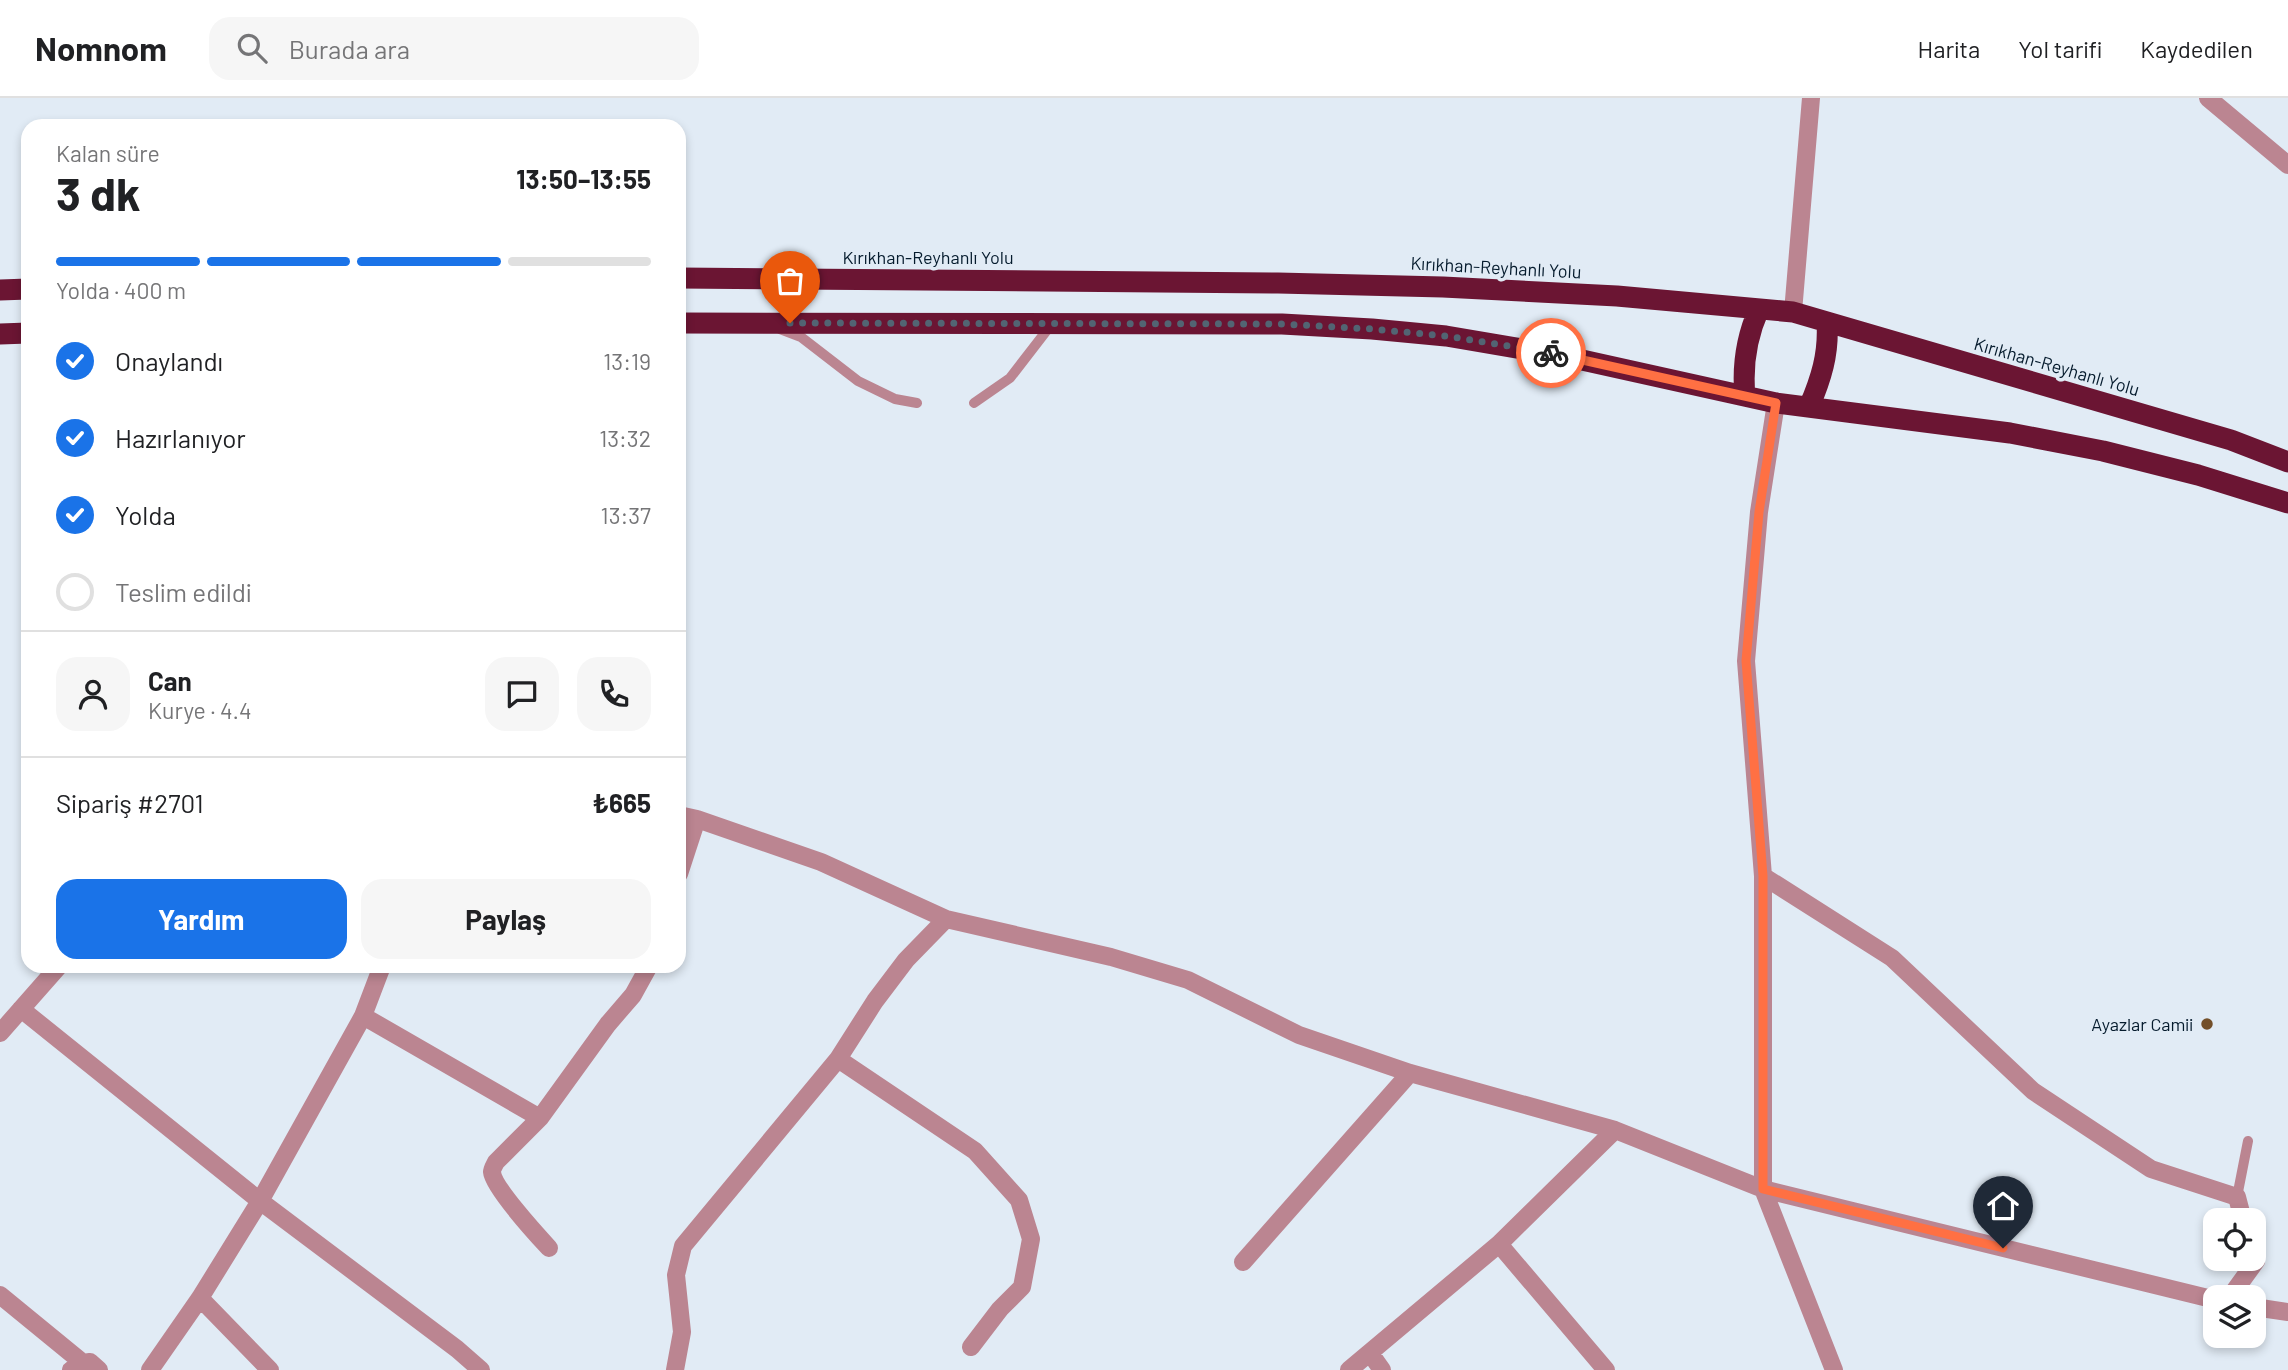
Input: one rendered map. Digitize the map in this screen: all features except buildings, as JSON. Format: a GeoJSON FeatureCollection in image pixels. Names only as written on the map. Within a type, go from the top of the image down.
{"type":"FeatureCollection","features":[{"type":"Feature","properties":{"kind":"highway","name":"Kırıkhan-Reyhanlı Yolu"},"geometry":{"type":"LineString","coordinates":[[686,278],[1443,287],[1617,296],[1759,309],[1793,313],[2231,440],[2288,462]]}},
{"type":"Feature","properties":{"kind":"highway"},"geometry":{"type":"LineString","coordinates":[[0,290],[21,289]]}},
{"type":"Feature","properties":{"kind":"highway"},"geometry":{"type":"LineString","coordinates":[[1745,396],[1745,352],[1759,309]]}},
{"type":"Feature","properties":{"kind":"highway"},"geometry":{"type":"LineString","coordinates":[[686,323],[1282,324],[1446,336],[1564,356],[1776,403],[2010,433],[2103,451],[2198,475],[2288,503]]}},
{"type":"Feature","properties":{"kind":"highway"},"geometry":{"type":"LineString","coordinates":[[1809,407],[1825,362],[1829,342],[1827,323]]}},
{"type":"Feature","properties":{"kind":"highway"},"geometry":{"type":"LineString","coordinates":[[0,334],[21,333]]}},
{"type":"Feature","properties":{"kind":"street"},"geometry":{"type":"LineString","coordinates":[[1793,313],[1811,98]]}},
{"type":"Feature","properties":{"kind":"street"},"geometry":{"type":"LineString","coordinates":[[2208,98],[2288,165]]}},
{"type":"Feature","properties":{"kind":"street"},"geometry":{"type":"LineString","coordinates":[[1776,403],[1759,512],[1746,661],[1763,876],[1763,1189],[1834,1370]]}},
{"type":"Feature","properties":{"kind":"street"},"geometry":{"type":"LineString","coordinates":[[686,817],[821,862],[946,919],[1111,957],[1188,980],[1299,1035],[1410,1073],[1615,1130],[1763,1189],[2203,1297]]}},
{"type":"Feature","properties":{"kind":"street"},"geometry":{"type":"LineString","coordinates":[[686,853],[697,819]]}},
{"type":"Feature","properties":{"kind":"street"},"geometry":{"type":"LineString","coordinates":[[1763,876],[1892,958],[2034,1091],[2151,1170],[2237,1197],[2240,1208]]}},
{"type":"Feature","properties":{"kind":"street"},"geometry":{"type":"LineString","coordinates":[[675,1370],[682,1332],[676,1275],[683,1246],[838,1059],[906,960],[946,919]]}},
{"type":"Feature","properties":{"kind":"street"},"geometry":{"type":"LineString","coordinates":[[0,1033],[53,973]]}},
{"type":"Feature","properties":{"kind":"street"},"geometry":{"type":"LineString","coordinates":[[150,1370],[200,1298],[260,1201],[363,1016],[379,973]]}},
{"type":"Feature","properties":{"kind":"street"},"geometry":{"type":"LineString","coordinates":[[549,1248],[507,1198],[494,1179],[492,1171],[496,1162],[540,1118],[608,1024],[633,995],[645,973]]}},
{"type":"Feature","properties":{"kind":"street"},"geometry":{"type":"LineString","coordinates":[[21,1009],[260,1201],[457,1349],[481,1370]]}},
{"type":"Feature","properties":{"kind":"street"},"geometry":{"type":"LineString","coordinates":[[363,1016],[540,1118]]}},
{"type":"Feature","properties":{"kind":"street"},"geometry":{"type":"LineString","coordinates":[[838,1059],[975,1151],[1019,1200],[1031,1239],[1021,1287],[971,1347]]}},
{"type":"Feature","properties":{"kind":"street"},"geometry":{"type":"LineString","coordinates":[[1243,1262],[1410,1073]]}},
{"type":"Feature","properties":{"kind":"street"},"geometry":{"type":"LineString","coordinates":[[1349,1370],[1499,1244],[1615,1130]]}},
{"type":"Feature","properties":{"kind":"street"},"geometry":{"type":"LineString","coordinates":[[1499,1244],[1606,1370]]}},
{"type":"Feature","properties":{"kind":"street"},"geometry":{"type":"LineString","coordinates":[[0,1295],[84,1368]]}},
{"type":"Feature","properties":{"kind":"street"},"geometry":{"type":"LineString","coordinates":[[200,1298],[270,1370]]}},
{"type":"Feature","properties":{"kind":"street"},"geometry":{"type":"LineString","coordinates":[[2266,1309],[2288,1312]]}},
{"type":"Feature","properties":{"kind":"street"},"geometry":{"type":"LineString","coordinates":[[1370,1353],[1382,1370]]}},
{"type":"Feature","properties":{"kind":"lane"},"geometry":{"type":"LineString","coordinates":[[764,323],[801,337],[858,381],[895,399],[917,403]]}},
{"type":"Feature","properties":{"kind":"lane"},"geometry":{"type":"LineString","coordinates":[[974,403],[1010,378],[1051,325]]}},
{"type":"Feature","properties":{"kind":"lane"},"geometry":{"type":"LineString","coordinates":[[2237,1197],[2248,1141]]}},
{"type":"Feature","properties":{"kind":"way so far"},"geometry":{"type":"LineString","coordinates":[[790,323],[1282,324],[1446,336],[1551,353]]}},
{"type":"Feature","properties":{"kind":"place","name":"Ayazlar Camii"},"geometry":{"type":"Point","coordinates":[2207,1024]}},
{"type":"Feature","properties":{"kind":"route"},"geometry":{"type":"LineString","coordinates":[[1551,353],[1776,403],[1759,512],[1746,661],[1763,876],[1763,1189],[2003,1248]]}}]}
